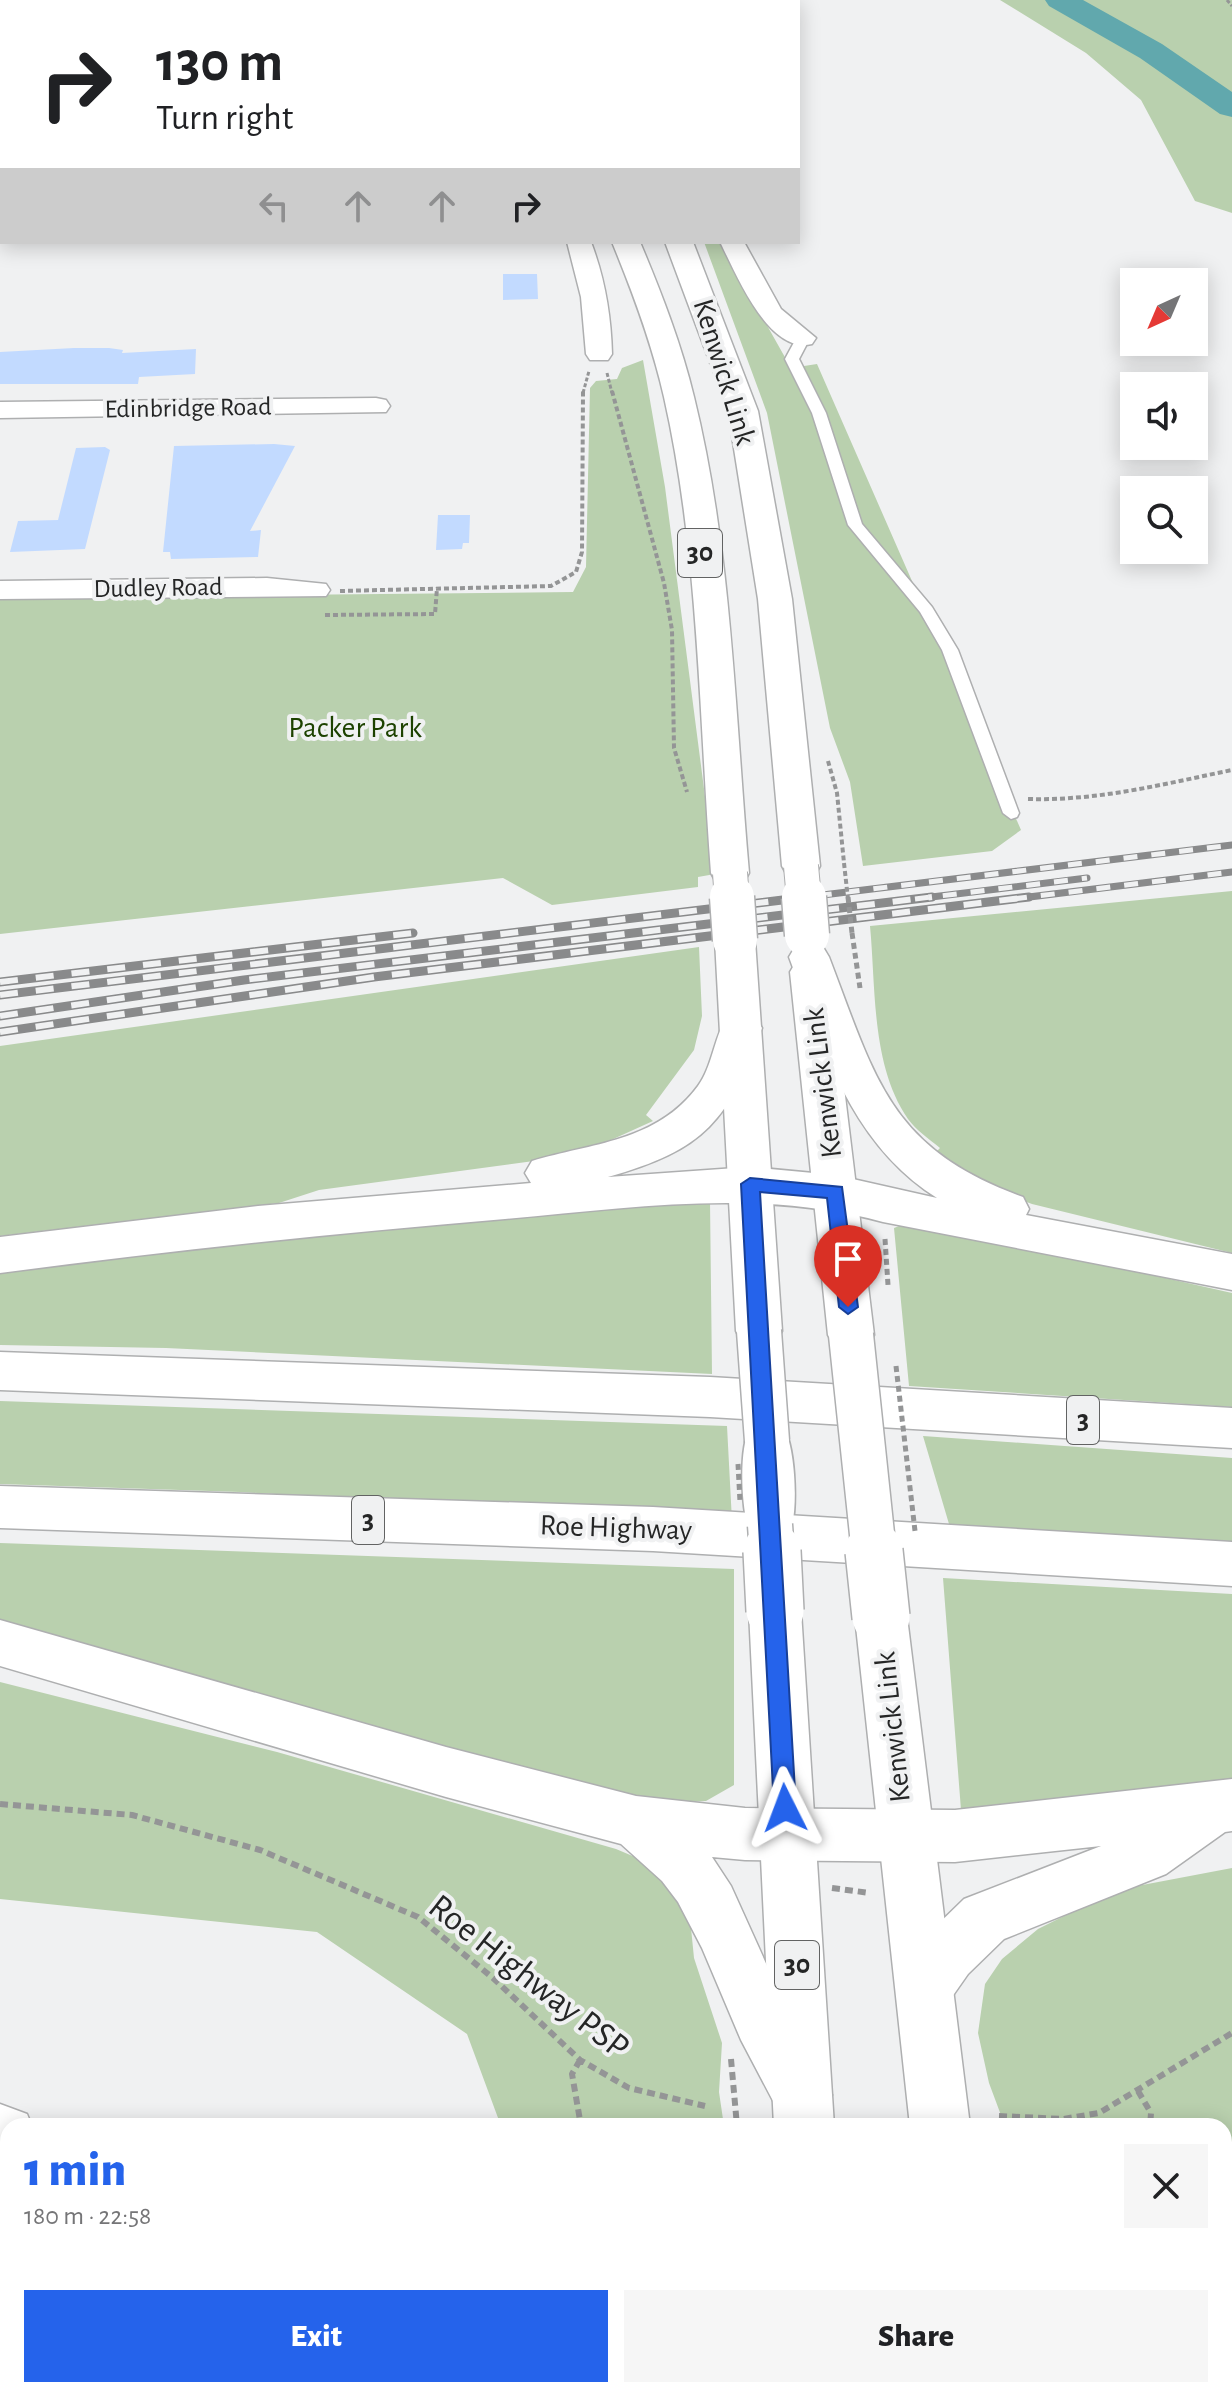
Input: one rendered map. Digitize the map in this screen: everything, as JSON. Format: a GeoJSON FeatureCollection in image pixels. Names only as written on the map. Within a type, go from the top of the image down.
{"type":"FeatureCollection","features":[{"type":"Feature","properties":{"kind":"highway","name":"Kenwick Link"},"geometry":{"type":"LineString","coordinates":[[627,244],[658,326],[684,420],[704,580],[741,1028],[786,1836],[795,1915],[803,2110]]}},
{"type":"Feature","properties":{"kind":"highway","name":"Kenwick Link"},"geometry":{"type":"LineString","coordinates":[[680,244],[743,411],[775,599],[808,946],[906,1837],[927,1984],[939,2118]]}},
{"type":"Feature","properties":{"kind":"highway"},"geometry":{"type":"LineString","coordinates":[[808,946],[864,1099],[887,1135],[921,1167],[959,1192],[988,1204],[1232,1272]]}},
{"type":"Feature","properties":{"kind":"highway"},"geometry":{"type":"LineString","coordinates":[[258,1223],[333,1200],[593,1166],[632,1155],[664,1137],[714,1096],[741,1028]]}},
{"type":"Feature","properties":{"kind":"highway"},"geometry":{"type":"LineString","coordinates":[[0,1255],[258,1223],[750,1184],[835,1192],[883,1205],[1232,1272]]}},
{"type":"Feature","properties":{"kind":"highway","name":"3"},"geometry":{"type":"LineString","coordinates":[[0,1371],[710,1397],[1232,1428]]}},
{"type":"Feature","properties":{"kind":"highway","name":"Roe Highway"},"geometry":{"type":"LineString","coordinates":[[0,1507],[653,1529],[1232,1564]]}},
{"type":"Feature","properties":{"kind":"highway"},"geometry":{"type":"LineString","coordinates":[[0,1643],[446,1772],[636,1822],[786,1836],[906,1837],[970,1835],[1224,1805]]}},
{"type":"Feature","properties":{"kind":"highway"},"geometry":{"type":"LineString","coordinates":[[927,1984],[948,1954],[984,1919],[1146,1855],[1224,1805]]}},
{"type":"Feature","properties":{"kind":"highway"},"geometry":{"type":"LineString","coordinates":[[636,1822],[669,1844],[697,1878],[803,2110]]}},
{"type":"Feature","properties":{"kind":"street"},"geometry":{"type":"LineString","coordinates":[[580,244],[591,273],[598,319],[595,360]]}},
{"type":"Feature","properties":{"kind":"street"},"geometry":{"type":"LineString","coordinates":[[733,244],[770,313],[803,338]]}},
{"type":"Feature","properties":{"kind":"street","name":"Edinbridge Road"},"geometry":{"type":"LineString","coordinates":[[0,410],[376,406]]}},
{"type":"Feature","properties":{"kind":"street","name":"Dudley Road"},"geometry":{"type":"LineString","coordinates":[[0,590],[267,587],[315,590]]}},
{"type":"Feature","properties":{"kind":"lane"},"geometry":{"type":"LineString","coordinates":[[803,338],[792,359],[819,413],[855,525],[927,610],[950,650],[1009,807]]}},
{"type":"Feature","properties":{"kind":"path"},"geometry":{"type":"LineString","coordinates":[[1227,0],[1232,6]]}},
{"type":"Feature","properties":{"kind":"path"},"geometry":{"type":"LineString","coordinates":[[315,590],[551,586],[576,572],[582,552],[583,385],[595,360]]}},
{"type":"Feature","properties":{"kind":"path"},"geometry":{"type":"LineString","coordinates":[[595,360],[616,394],[664,583],[672,630],[674,748],[688,796]]}},
{"type":"Feature","properties":{"kind":"path"},"geometry":{"type":"LineString","coordinates":[[1009,807],[1124,793],[1232,770]]}},
{"type":"Feature","properties":{"kind":"path"},"geometry":{"type":"LineString","coordinates":[[844,863],[852,933]]}},
{"type":"Feature","properties":{"kind":"path"},"geometry":{"type":"LineString","coordinates":[[885,1236],[888,1294]]}},
{"type":"Feature","properties":{"kind":"path"},"geometry":{"type":"LineString","coordinates":[[895,1353],[916,1541]]}},
{"type":"Feature","properties":{"kind":"path","name":"Roe Highway PSP"},"geometry":{"type":"LineString","coordinates":[[0,1804],[132,1815],[260,1850],[418,1917],[493,1978],[580,2060],[629,2088],[705,2106]]}},
{"type":"Feature","properties":{"kind":"path"},"geometry":{"type":"LineString","coordinates":[[824,1887],[883,1894]]}},
{"type":"Feature","properties":{"kind":"path"},"geometry":{"type":"LineString","coordinates":[[999,2116],[1058,2117],[1097,2113],[1138,2091],[1208,2042],[1232,2033]]}},
{"type":"Feature","properties":{"kind":"path"},"geometry":{"type":"LineString","coordinates":[[580,2060],[572,2074],[580,2118]]}},
{"type":"Feature","properties":{"kind":"path"},"geometry":{"type":"LineString","coordinates":[[1138,2091],[1151,2113],[1151,2118]]}},
{"type":"Feature","properties":{"kind":"green space"},"geometry":{"type":"Polygon","coordinates":[[[1000,0],[1232,0],[1232,213],[1195,201],[1141,100],[1086,53],[1000,0]]]}},
{"type":"Feature","properties":{"kind":"green space"},"geometry":{"type":"Polygon","coordinates":[[[705,244],[721,244],[791,368],[817,364],[1021,830],[992,851],[863,866],[850,782],[830,728],[767,413],[705,244]]]}},
{"type":"Feature","properties":{"kind":"green space","name":"Packer Park"},"geometry":{"type":"Polygon","coordinates":[[[643,360],[665,487],[715,874],[698,877],[698,887],[552,905],[503,878],[0,934],[0,598],[573,592],[586,567],[590,388],[596,381],[617,379],[622,368],[643,360]]]}},
{"type":"Feature","properties":{"kind":"green space"},"geometry":{"type":"Polygon","coordinates":[[[1232,891],[1232,1253],[1032,1204],[986,1187],[931,1157],[940,1148],[908,1119],[887,1075],[877,1026],[870,926],[1232,891]]]}},
{"type":"Feature","properties":{"kind":"green space"},"geometry":{"type":"Polygon","coordinates":[[[699,947],[702,1016],[694,1050],[646,1115],[653,1121],[578,1155],[319,1190],[279,1203],[0,1236],[0,1046],[699,947]]]}},
{"type":"Feature","properties":{"kind":"green space"},"geometry":{"type":"Polygon","coordinates":[[[710,1201],[712,1374],[166,1348],[0,1345],[0,1267],[528,1208],[710,1201]]]}},
{"type":"Feature","properties":{"kind":"green space"},"geometry":{"type":"Polygon","coordinates":[[[912,1221],[1232,1293],[1232,1407],[909,1386],[894,1228],[912,1221]]]}},
{"type":"Feature","properties":{"kind":"green space"},"geometry":{"type":"Polygon","coordinates":[[[0,1401],[727,1426],[732,1521],[240,1492],[0,1484],[0,1401]]]}},
{"type":"Feature","properties":{"kind":"green space"},"geometry":{"type":"Polygon","coordinates":[[[923,1436],[1232,1458],[1232,1545],[1087,1538],[949,1524],[923,1436]]]}},
{"type":"Feature","properties":{"kind":"green space"},"geometry":{"type":"Polygon","coordinates":[[[0,1543],[734,1569],[734,1785],[706,1801],[651,1804],[0,1638],[0,1543]]]}},
{"type":"Feature","properties":{"kind":"green space"},"geometry":{"type":"Polygon","coordinates":[[[943,1578],[1232,1594],[1232,1779],[961,1810],[943,1578]]]}},
{"type":"Feature","properties":{"kind":"green space"},"geometry":{"type":"Polygon","coordinates":[[[0,1682],[277,1752],[616,1849],[661,1868],[688,1898],[694,1958],[722,2043],[719,2092],[723,2118],[498,2118],[467,2034],[317,1932],[0,1899],[0,1682]]]}},
{"type":"Feature","properties":{"kind":"green space"},"geometry":{"type":"Polygon","coordinates":[[[1232,1868],[1232,2118],[1002,2118],[989,2083],[978,2033],[985,1984],[1002,1959],[1038,1929],[1116,1890],[1232,1868]]]}},
{"type":"Feature","properties":{"kind":"building"},"geometry":{"type":"Polygon","coordinates":[[[503,274],[537,274],[538,299],[503,300],[503,274]]]}},
{"type":"Feature","properties":{"kind":"building"},"geometry":{"type":"Polygon","coordinates":[[[109,348],[123,350],[122,353],[196,349],[195,374],[139,377],[138,384],[0,384],[0,352],[109,348]]]}},
{"type":"Feature","properties":{"kind":"building"},"geometry":{"type":"Polygon","coordinates":[[[174,446],[295,446],[250,531],[261,530],[258,557],[171,559],[170,552],[163,552],[174,446]]]}},
{"type":"Feature","properties":{"kind":"building"},"geometry":{"type":"Polygon","coordinates":[[[105,447],[110,450],[85,549],[10,552],[18,521],[58,520],[76,448],[105,447]]]}},
{"type":"Feature","properties":{"kind":"building"},"geometry":{"type":"Polygon","coordinates":[[[438,515],[470,515],[469,543],[463,543],[462,549],[436,550],[438,515]]]}},
{"type":"Feature","properties":{"kind":"waterway"},"geometry":{"type":"LineString","coordinates":[[1060,0],[1151,51],[1232,107]]}},
{"type":"Feature","properties":{"kind":"railway"},"geometry":{"type":"LineString","coordinates":[[790,899],[1232,845]]}},
{"type":"Feature","properties":{"kind":"railway"},"geometry":{"type":"LineString","coordinates":[[1013,899],[1232,872]]}},
{"type":"Feature","properties":{"kind":"railway"},"geometry":{"type":"LineString","coordinates":[[915,899],[1087,878]]}},
{"type":"Feature","properties":{"kind":"railway"},"geometry":{"type":"LineString","coordinates":[[0,995],[807,897]]}},
{"type":"Feature","properties":{"kind":"railway"},"geometry":{"type":"LineString","coordinates":[[0,1016],[244,980],[932,897]]}},
{"type":"Feature","properties":{"kind":"railway"},"geometry":{"type":"LineString","coordinates":[[0,1032],[374,977],[1029,897]]}},
{"type":"Feature","properties":{"kind":"railway"},"geometry":{"type":"LineString","coordinates":[[0,982],[413,933]]}},
{"type":"Feature","properties":{"kind":"route"},"geometry":{"type":"LineString","coordinates":[[785,1808],[767,1441],[750,1184],[835,1192],[848,1307]]}}]}
